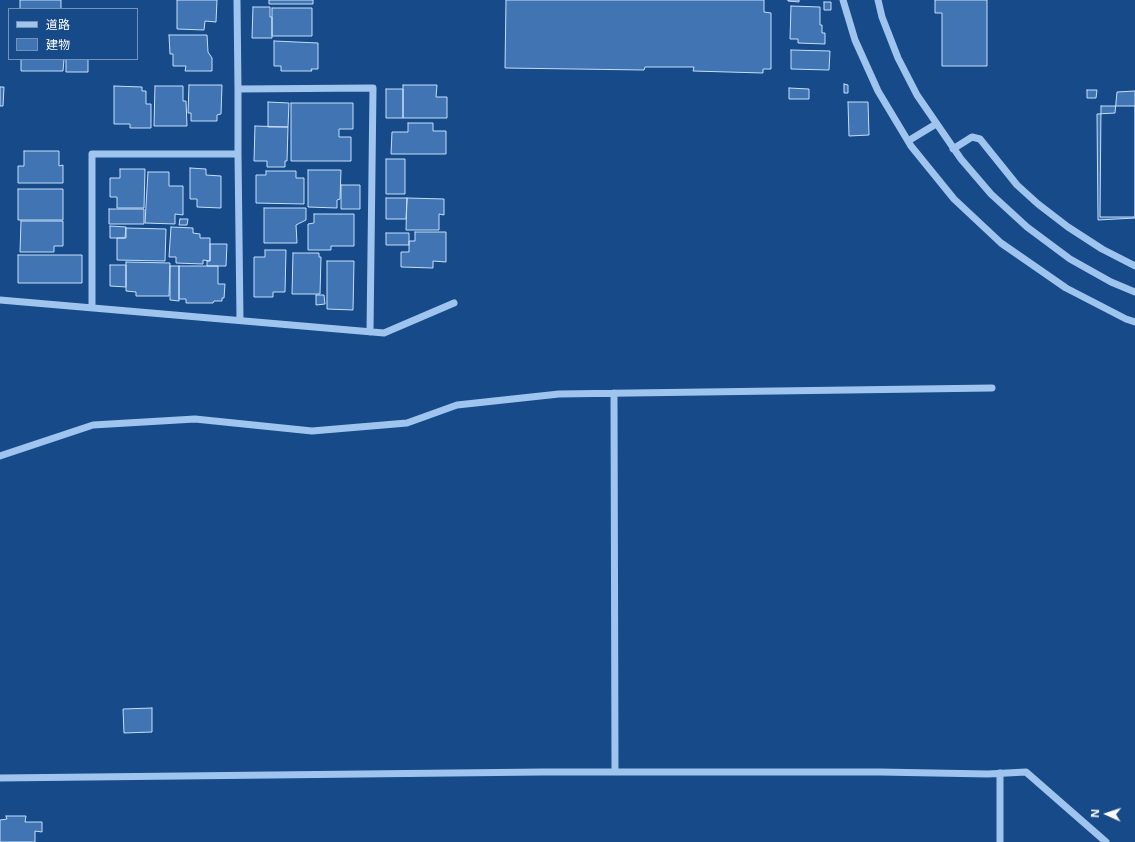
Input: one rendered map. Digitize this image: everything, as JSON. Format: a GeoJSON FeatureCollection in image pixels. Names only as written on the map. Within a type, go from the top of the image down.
{"type":"FeatureCollection","features":[{"type":"Feature","properties":{"kind":"street"},"geometry":{"type":"LineString","coordinates":[[237,0],[240,320]]}},
{"type":"Feature","properties":{"kind":"street"},"geometry":{"type":"LineString","coordinates":[[844,0],[855,40],[878,91],[908,141],[954,199],[1001,243],[1066,288],[1126,319],[1135,322]]}},
{"type":"Feature","properties":{"kind":"street"},"geometry":{"type":"LineString","coordinates":[[878,0],[882,17],[898,58],[917,95],[960,160],[991,194],[1027,227],[1070,258],[1111,282],[1135,292]]}},
{"type":"Feature","properties":{"kind":"street"},"geometry":{"type":"LineString","coordinates":[[238,89],[373,88],[370,332]]}},
{"type":"Feature","properties":{"kind":"street"},"geometry":{"type":"LineString","coordinates":[[908,141],[936,124]]}},
{"type":"Feature","properties":{"kind":"street"},"geometry":{"type":"LineString","coordinates":[[953,149],[972,137],[980,139],[1017,185],[1038,204],[1068,227],[1135,266]]}},
{"type":"Feature","properties":{"kind":"street"},"geometry":{"type":"LineString","coordinates":[[92,308],[92,154],[238,154]]}},
{"type":"Feature","properties":{"kind":"street"},"geometry":{"type":"LineString","coordinates":[[0,300],[384,333],[454,303]]}},
{"type":"Feature","properties":{"kind":"street"},"geometry":{"type":"LineString","coordinates":[[0,456],[93,425],[195,419],[312,431],[407,423],[457,405],[558,394],[992,388]]}},
{"type":"Feature","properties":{"kind":"street"},"geometry":{"type":"LineString","coordinates":[[614,393],[616,772]]}},
{"type":"Feature","properties":{"kind":"street"},"geometry":{"type":"LineString","coordinates":[[0,778],[616,772],[1026,772],[1106,842]]}},
{"type":"Feature","properties":{"kind":"street"},"geometry":{"type":"LineString","coordinates":[[1000,773],[1000,842]]}},
{"type":"Feature","properties":{"kind":"building"},"geometry":{"type":"Polygon","coordinates":[[[20,0],[61,0],[61,8],[20,8],[20,0]]]}},
{"type":"Feature","properties":{"kind":"building"},"geometry":{"type":"Polygon","coordinates":[[[177,0],[217,0],[216,22],[205,21],[204,30],[177,29],[177,0]]]}},
{"type":"Feature","properties":{"kind":"building"},"geometry":{"type":"Polygon","coordinates":[[[269,0],[313,0],[313,4],[269,4],[269,0]]]}},
{"type":"Feature","properties":{"kind":"building"},"geometry":{"type":"Polygon","coordinates":[[[506,0],[764,0],[764,12],[771,13],[771,69],[763,69],[763,73],[693,71],[694,67],[645,67],[644,70],[505,68],[506,0]]]}},
{"type":"Feature","properties":{"kind":"building"},"geometry":{"type":"Polygon","coordinates":[[[799,0],[799,2],[788,1],[799,0]]]}},
{"type":"Feature","properties":{"kind":"building"},"geometry":{"type":"Polygon","coordinates":[[[935,0],[987,0],[987,66],[942,66],[942,13],[935,13],[935,0]]]}},
{"type":"Feature","properties":{"kind":"building"},"geometry":{"type":"Polygon","coordinates":[[[824,2],[831,2],[831,10],[824,10],[824,2]]]}},
{"type":"Feature","properties":{"kind":"building"},"geometry":{"type":"Polygon","coordinates":[[[791,6],[820,7],[820,25],[822,25],[822,33],[825,33],[825,44],[798,43],[798,39],[790,39],[791,6]]]}},
{"type":"Feature","properties":{"kind":"building"},"geometry":{"type":"Polygon","coordinates":[[[253,7],[270,7],[270,17],[272,17],[272,38],[252,38],[253,7]]]}},
{"type":"Feature","properties":{"kind":"building"},"geometry":{"type":"Polygon","coordinates":[[[272,8],[312,8],[312,36],[272,36],[272,8]]]}},
{"type":"Feature","properties":{"kind":"building"},"geometry":{"type":"Polygon","coordinates":[[[169,35],[207,35],[208,52],[212,58],[212,71],[185,71],[186,66],[173,66],[173,54],[170,54],[169,35]]]}},
{"type":"Feature","properties":{"kind":"building"},"geometry":{"type":"Polygon","coordinates":[[[274,41],[318,43],[318,69],[311,69],[312,71],[281,71],[281,66],[274,66],[274,41]]]}},
{"type":"Feature","properties":{"kind":"building"},"geometry":{"type":"Polygon","coordinates":[[[791,50],[830,51],[829,70],[791,69],[791,50]]]}},
{"type":"Feature","properties":{"kind":"building"},"geometry":{"type":"Polygon","coordinates":[[[21,60],[64,60],[63,71],[21,71],[21,60]]]}},
{"type":"Feature","properties":{"kind":"building"},"geometry":{"type":"Polygon","coordinates":[[[66,60],[88,60],[88,72],[66,72],[66,60]]]}},
{"type":"Feature","properties":{"kind":"building"},"geometry":{"type":"Polygon","coordinates":[[[844,84],[848,85],[848,93],[844,93],[844,84]]]}},
{"type":"Feature","properties":{"kind":"building"},"geometry":{"type":"Polygon","coordinates":[[[189,85],[222,85],[221,114],[217,115],[217,121],[191,121],[191,113],[188,113],[189,85]]]}},
{"type":"Feature","properties":{"kind":"building"},"geometry":{"type":"Polygon","coordinates":[[[403,85],[437,85],[436,97],[447,97],[447,118],[403,118],[403,85]]]}},
{"type":"Feature","properties":{"kind":"building"},"geometry":{"type":"Polygon","coordinates":[[[114,86],[142,87],[142,91],[146,91],[146,104],[151,104],[151,128],[130,128],[130,124],[114,124],[114,86]]]}},
{"type":"Feature","properties":{"kind":"building"},"geometry":{"type":"Polygon","coordinates":[[[155,86],[183,86],[183,101],[186,101],[187,126],[154,126],[155,86]]]}},
{"type":"Feature","properties":{"kind":"building"},"geometry":{"type":"Polygon","coordinates":[[[0,87],[4,87],[3,106],[0,106],[0,87]]]}},
{"type":"Feature","properties":{"kind":"building"},"geometry":{"type":"Polygon","coordinates":[[[789,88],[809,89],[809,99],[789,99],[789,88]]]}},
{"type":"Feature","properties":{"kind":"building"},"geometry":{"type":"Polygon","coordinates":[[[386,89],[403,89],[403,118],[386,118],[386,89]]]}},
{"type":"Feature","properties":{"kind":"building"},"geometry":{"type":"Polygon","coordinates":[[[1087,90],[1097,90],[1096,98],[1087,98],[1087,90]]]}},
{"type":"Feature","properties":{"kind":"building"},"geometry":{"type":"Polygon","coordinates":[[[1135,91],[1135,218],[1098,220],[1097,114],[1115,113],[1117,92],[1135,91]]]}},
{"type":"Feature","properties":{"kind":"building"},"geometry":{"type":"Polygon","coordinates":[[[268,102],[289,103],[288,127],[268,127],[268,102]]]}},
{"type":"Feature","properties":{"kind":"building"},"geometry":{"type":"Polygon","coordinates":[[[848,102],[868,102],[869,135],[849,136],[848,102]]]}},
{"type":"Feature","properties":{"kind":"building"},"geometry":{"type":"Polygon","coordinates":[[[291,103],[353,103],[353,129],[339,129],[339,137],[351,137],[351,161],[291,161],[291,103]]]}},
{"type":"Feature","properties":{"kind":"building"},"geometry":{"type":"Polygon","coordinates":[[[1101,106],[1135,106],[1135,217],[1100,217],[1101,106]]]}},
{"type":"Feature","properties":{"kind":"building"},"geometry":{"type":"Polygon","coordinates":[[[408,123],[433,123],[433,131],[446,131],[446,154],[391,154],[392,132],[408,132],[408,123]]]}},
{"type":"Feature","properties":{"kind":"building"},"geometry":{"type":"Polygon","coordinates":[[[255,126],[288,127],[287,161],[285,161],[285,167],[267,167],[267,161],[254,161],[255,126]]]}},
{"type":"Feature","properties":{"kind":"building"},"geometry":{"type":"Polygon","coordinates":[[[24,151],[59,151],[59,166],[63,165],[63,183],[18,183],[18,166],[24,166],[24,151]]]}},
{"type":"Feature","properties":{"kind":"building"},"geometry":{"type":"Polygon","coordinates":[[[386,159],[405,159],[405,194],[386,194],[386,159]]]}},
{"type":"Feature","properties":{"kind":"building"},"geometry":{"type":"Polygon","coordinates":[[[190,168],[206,169],[206,175],[221,176],[221,208],[197,207],[197,199],[190,199],[190,168]]]}},
{"type":"Feature","properties":{"kind":"building"},"geometry":{"type":"Polygon","coordinates":[[[120,169],[145,169],[144,208],[117,208],[117,197],[110,197],[110,178],[120,178],[120,169]]]}},
{"type":"Feature","properties":{"kind":"building"},"geometry":{"type":"Polygon","coordinates":[[[308,170],[341,170],[340,199],[337,200],[337,208],[308,207],[308,170]]]}},
{"type":"Feature","properties":{"kind":"building"},"geometry":{"type":"Polygon","coordinates":[[[266,171],[296,171],[296,178],[304,178],[304,204],[256,203],[256,175],[266,175],[266,171]]]}},
{"type":"Feature","properties":{"kind":"building"},"geometry":{"type":"Polygon","coordinates":[[[148,172],[169,172],[169,186],[183,186],[183,215],[175,214],[175,224],[145,223],[148,172]]]}},
{"type":"Feature","properties":{"kind":"building"},"geometry":{"type":"Polygon","coordinates":[[[341,185],[360,185],[360,209],[341,209],[341,185]]]}},
{"type":"Feature","properties":{"kind":"building"},"geometry":{"type":"Polygon","coordinates":[[[18,189],[63,189],[63,220],[18,220],[18,189]]]}},
{"type":"Feature","properties":{"kind":"building"},"geometry":{"type":"Polygon","coordinates":[[[386,198],[407,198],[406,219],[386,219],[386,198]]]}},
{"type":"Feature","properties":{"kind":"building"},"geometry":{"type":"Polygon","coordinates":[[[407,198],[444,199],[444,215],[439,214],[439,230],[406,230],[407,198]]]}},
{"type":"Feature","properties":{"kind":"building"},"geometry":{"type":"Polygon","coordinates":[[[264,208],[306,208],[306,220],[296,225],[297,243],[264,243],[264,208]]]}},
{"type":"Feature","properties":{"kind":"building"},"geometry":{"type":"Polygon","coordinates":[[[109,209],[144,209],[144,224],[109,224],[109,209]]]}},
{"type":"Feature","properties":{"kind":"building"},"geometry":{"type":"Polygon","coordinates":[[[314,214],[354,214],[354,246],[331,246],[331,250],[308,250],[308,224],[314,223],[314,214]]]}},
{"type":"Feature","properties":{"kind":"building"},"geometry":{"type":"Polygon","coordinates":[[[180,219],[188,219],[187,225],[179,225],[180,219]]]}},
{"type":"Feature","properties":{"kind":"building"},"geometry":{"type":"Polygon","coordinates":[[[21,221],[63,221],[63,246],[54,246],[54,252],[20,252],[21,221]]]}},
{"type":"Feature","properties":{"kind":"building"},"geometry":{"type":"Polygon","coordinates":[[[110,226],[126,227],[125,238],[110,238],[110,226]]]}},
{"type":"Feature","properties":{"kind":"building"},"geometry":{"type":"Polygon","coordinates":[[[171,227],[193,228],[193,233],[200,234],[200,238],[210,238],[210,261],[203,260],[203,264],[176,263],[176,257],[169,257],[171,227]]]}},
{"type":"Feature","properties":{"kind":"building"},"geometry":{"type":"Polygon","coordinates":[[[126,228],[166,229],[165,261],[117,260],[117,238],[126,238],[126,228]]]}},
{"type":"Feature","properties":{"kind":"building"},"geometry":{"type":"Polygon","coordinates":[[[415,232],[446,232],[446,262],[433,261],[433,268],[401,267],[401,252],[409,252],[409,241],[415,241],[415,232]]]}},
{"type":"Feature","properties":{"kind":"building"},"geometry":{"type":"Polygon","coordinates":[[[386,233],[409,233],[409,245],[386,245],[386,233]]]}},
{"type":"Feature","properties":{"kind":"building"},"geometry":{"type":"Polygon","coordinates":[[[210,244],[227,244],[226,266],[207,266],[207,261],[210,261],[210,244]]]}},
{"type":"Feature","properties":{"kind":"building"},"geometry":{"type":"Polygon","coordinates":[[[265,250],[286,250],[285,292],[273,292],[273,297],[254,297],[254,257],[265,257],[265,250]]]}},
{"type":"Feature","properties":{"kind":"building"},"geometry":{"type":"Polygon","coordinates":[[[293,253],[319,253],[319,257],[321,257],[320,294],[292,294],[293,253]]]}},
{"type":"Feature","properties":{"kind":"building"},"geometry":{"type":"Polygon","coordinates":[[[18,255],[82,255],[82,283],[18,283],[18,255]]]}},
{"type":"Feature","properties":{"kind":"building"},"geometry":{"type":"Polygon","coordinates":[[[327,261],[354,261],[353,310],[327,309],[327,261]]]}},
{"type":"Feature","properties":{"kind":"building"},"geometry":{"type":"Polygon","coordinates":[[[126,262],[170,263],[169,296],[136,296],[136,292],[126,291],[126,262]]]}},
{"type":"Feature","properties":{"kind":"building"},"geometry":{"type":"Polygon","coordinates":[[[110,265],[126,265],[126,287],[110,286],[110,265]]]}},
{"type":"Feature","properties":{"kind":"building"},"geometry":{"type":"Polygon","coordinates":[[[170,266],[179,266],[179,301],[170,300],[170,266]]]}},
{"type":"Feature","properties":{"kind":"building"},"geometry":{"type":"Polygon","coordinates":[[[179,266],[218,266],[218,284],[225,284],[224,298],[222,298],[222,301],[214,301],[213,303],[186,303],[186,299],[179,299],[179,266]]]}},
{"type":"Feature","properties":{"kind":"building"},"geometry":{"type":"Polygon","coordinates":[[[316,295],[324,295],[325,304],[316,305],[316,295]]]}},
{"type":"Feature","properties":{"kind":"building"},"geometry":{"type":"Polygon","coordinates":[[[152,708],[152,732],[124,733],[123,709],[152,708]]]}},
{"type":"Feature","properties":{"kind":"building"},"geometry":{"type":"Polygon","coordinates":[[[6,816],[26,816],[25,822],[42,822],[42,832],[35,831],[35,842],[0,842],[0,820],[7,819],[6,816]]]}}]}
